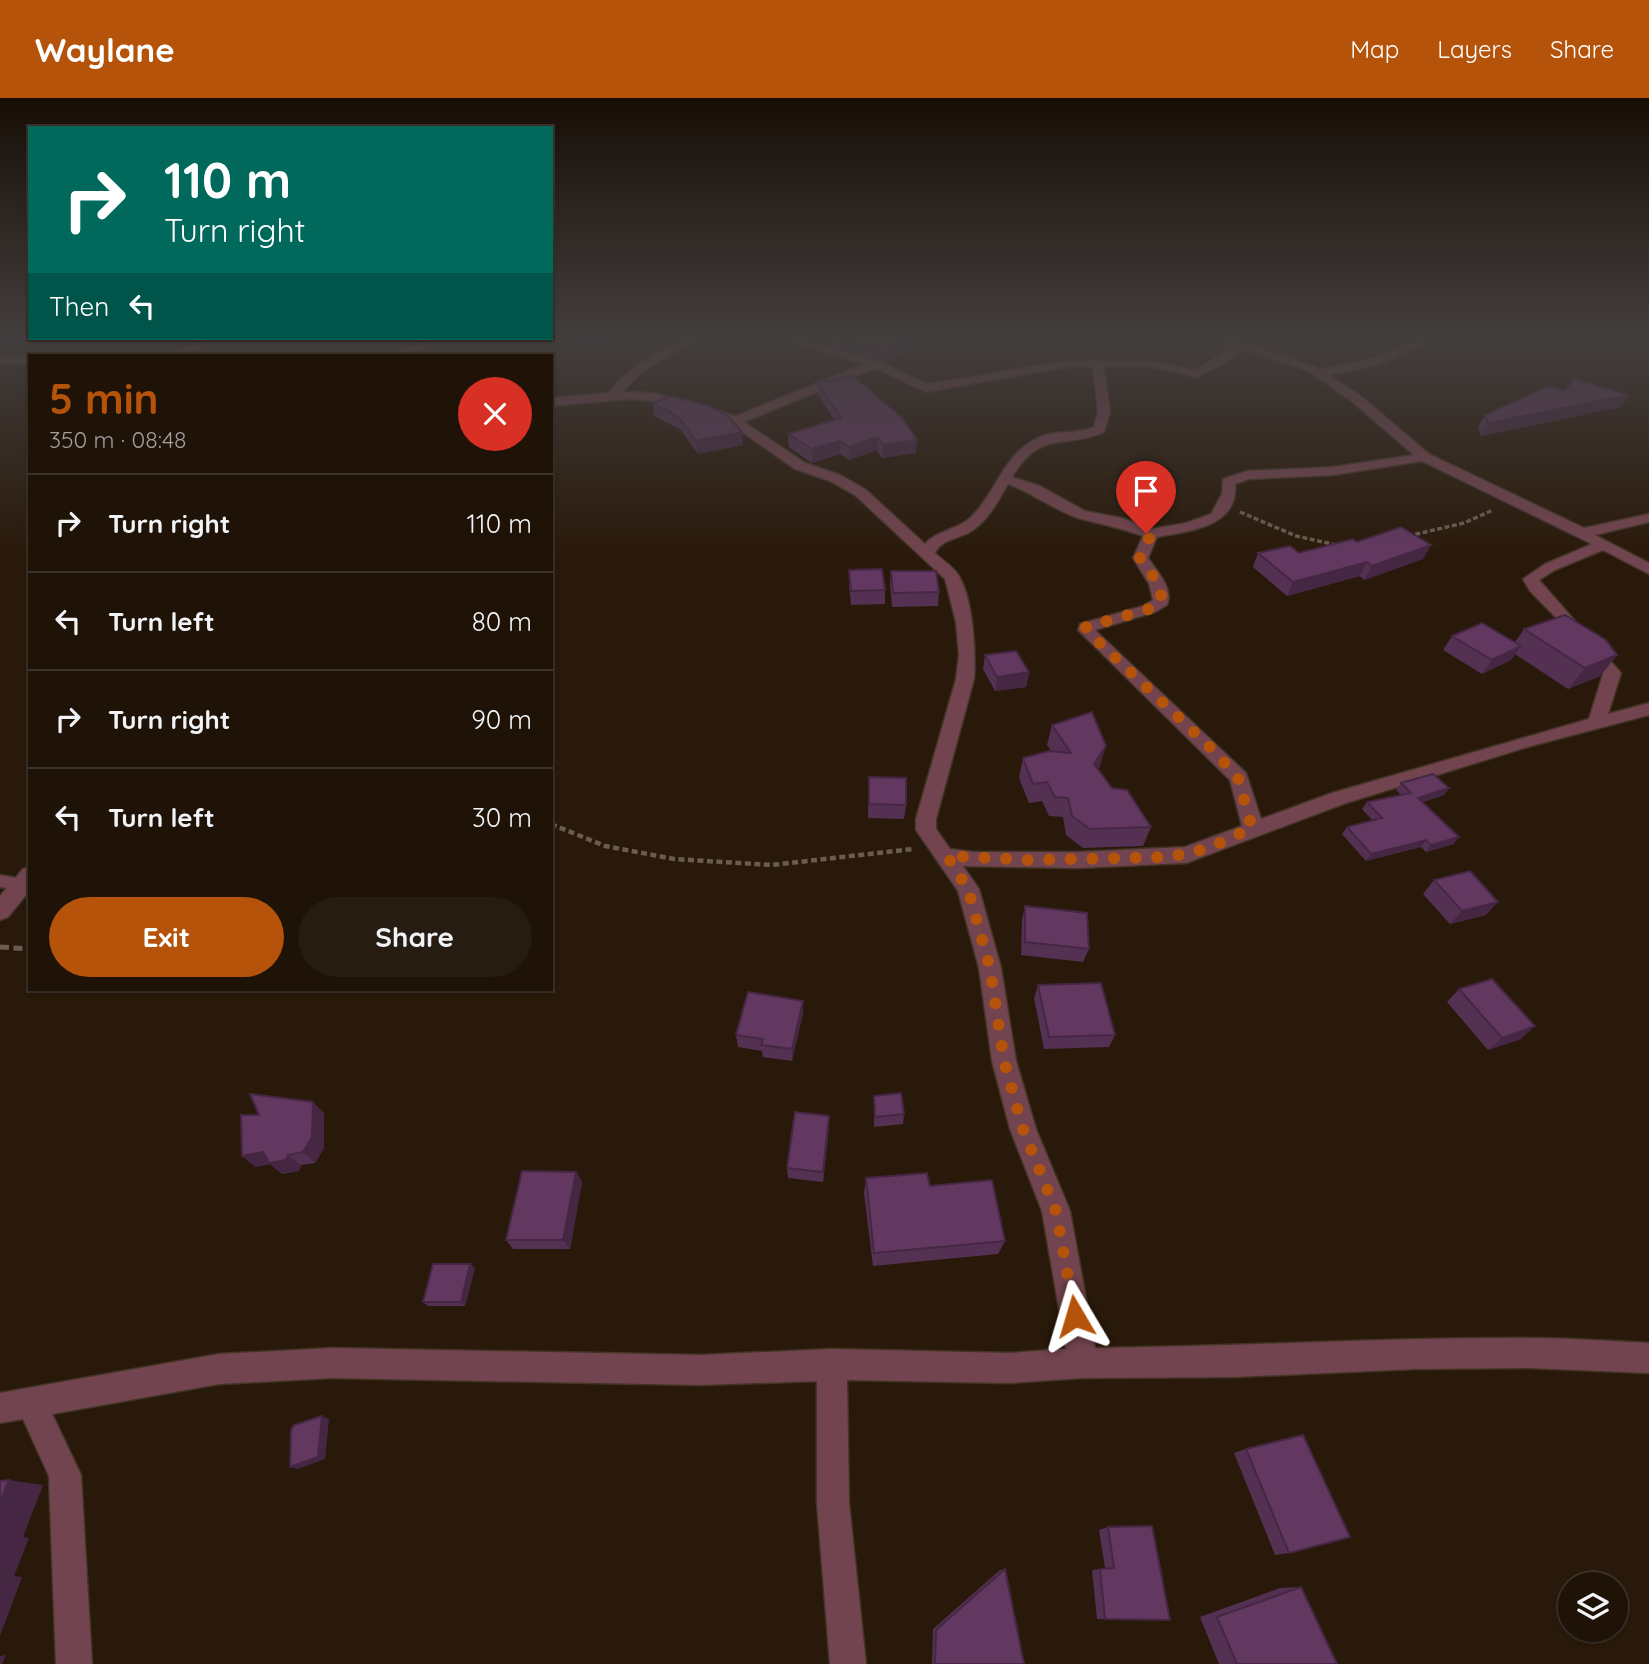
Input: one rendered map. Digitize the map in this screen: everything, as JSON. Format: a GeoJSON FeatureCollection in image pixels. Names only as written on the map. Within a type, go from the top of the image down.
{"type":"FeatureCollection","features":[{"type":"Feature","properties":{"kind":"street"},"geometry":{"type":"LineString","coordinates":[[708,411],[732,419],[800,466],[835,478],[860,492],[952,577],[964,622],[967,655],[965,679],[926,819],[926,830],[968,889],[990,968],[1004,1061],[1023,1129],[1056,1211],[1065,1245],[1083,1363]]}},
{"type":"Feature","properties":{"kind":"street"},"geometry":{"type":"LineString","coordinates":[[734,422],[755,411]]}},
{"type":"Feature","properties":{"kind":"street"},"geometry":{"type":"LineString","coordinates":[[927,554],[933,543],[965,529],[975,521],[1018,460],[1038,442],[1100,429],[1104,419],[1103,411]]}},
{"type":"Feature","properties":{"kind":"street"},"geometry":{"type":"LineString","coordinates":[[1371,411],[1424,457],[1512,502],[1583,533],[1649,569]]}},
{"type":"Feature","properties":{"kind":"street"},"geometry":{"type":"LineString","coordinates":[[1005,479],[1035,489],[1081,514],[1117,521],[1151,534],[1203,523],[1216,517],[1229,494],[1228,482],[1247,475],[1333,471],[1424,457]]}},
{"type":"Feature","properties":{"kind":"street"},"geometry":{"type":"LineString","coordinates":[[1583,533],[1649,518]]}},
{"type":"Feature","properties":{"kind":"street"},"geometry":{"type":"LineString","coordinates":[[1151,534],[1140,558],[1156,581],[1162,594],[1161,602],[1136,613],[1086,627],[1086,630],[1213,750],[1238,778],[1252,828]]}},
{"type":"Feature","properties":{"kind":"street"},"geometry":{"type":"LineString","coordinates":[[1597,721],[1612,673],[1574,627],[1535,588],[1531,579],[1550,567],[1605,544]]}},
{"type":"Feature","properties":{"kind":"street"},"geometry":{"type":"LineString","coordinates":[[942,852],[1030,860],[1170,857],[1209,848],[1252,828],[1339,798],[1597,721],[1649,709]]}},
{"type":"Feature","properties":{"kind":"street"},"geometry":{"type":"LineString","coordinates":[[0,911],[26,880]]}},
{"type":"Feature","properties":{"kind":"street"},"geometry":{"type":"LineString","coordinates":[[74,1664],[65,1475],[16,1406],[111,1387],[232,1368],[333,1363],[700,1370],[832,1364],[1010,1368],[1083,1363],[1235,1362],[1428,1353],[1529,1353],[1649,1358]]}},
{"type":"Feature","properties":{"kind":"street"},"geometry":{"type":"LineString","coordinates":[[832,1364],[833,1503],[848,1664]]}},
{"type":"Feature","properties":{"kind":"lane"},"geometry":{"type":"LineString","coordinates":[[0,881],[26,880]]}},
{"type":"Feature","properties":{"kind":"path"},"geometry":{"type":"LineString","coordinates":[[1403,537],[1464,523],[1512,502]]}},
{"type":"Feature","properties":{"kind":"path"},"geometry":{"type":"LineString","coordinates":[[1224,503],[1258,522],[1296,537],[1319,543],[1346,544]]}},
{"type":"Feature","properties":{"kind":"path"},"geometry":{"type":"LineString","coordinates":[[553,825],[629,853],[730,863],[772,865],[942,852]]}},
{"type":"Feature","properties":{"kind":"path"},"geometry":{"type":"LineString","coordinates":[[0,947],[28,949]]}},
{"type":"Feature","properties":{"kind":"building"},"geometry":{"type":"Polygon","coordinates":[[[668,411],[719,411],[727,415],[742,432],[696,441],[679,417],[668,411]]]}},
{"type":"Feature","properties":{"kind":"building"},"geometry":{"type":"Polygon","coordinates":[[[837,411],[894,411],[917,440],[883,445],[878,437],[849,447],[840,441],[812,449],[788,434],[841,418],[837,411]]]}},
{"type":"Feature","properties":{"kind":"building"},"geometry":{"type":"Polygon","coordinates":[[[1494,411],[1548,411],[1488,423],[1485,415],[1494,411]]]}},
{"type":"Feature","properties":{"kind":"building"},"geometry":{"type":"Polygon","coordinates":[[[1401,527],[1431,545],[1372,566],[1367,562],[1293,582],[1258,553],[1290,546],[1299,553],[1353,539],[1357,542],[1401,527]]]}},
{"type":"Feature","properties":{"kind":"building"},"geometry":{"type":"Polygon","coordinates":[[[882,569],[885,590],[851,591],[849,570],[882,569]]]}},
{"type":"Feature","properties":{"kind":"building"},"geometry":{"type":"Polygon","coordinates":[[[891,571],[936,571],[939,592],[893,593],[891,571]]]}},
{"type":"Feature","properties":{"kind":"building"},"geometry":{"type":"Polygon","coordinates":[[[1565,615],[1606,640],[1617,655],[1585,668],[1524,629],[1565,615]]]}},
{"type":"Feature","properties":{"kind":"building"},"geometry":{"type":"Polygon","coordinates":[[[1482,623],[1521,646],[1492,660],[1452,636],[1482,623]]]}},
{"type":"Feature","properties":{"kind":"building"},"geometry":{"type":"Polygon","coordinates":[[[1016,651],[1029,672],[997,677],[985,655],[1016,651]]]}},
{"type":"Feature","properties":{"kind":"building"},"geometry":{"type":"Polygon","coordinates":[[[1092,712],[1106,746],[1094,764],[1112,788],[1127,790],[1151,827],[1090,829],[1072,816],[1068,798],[1055,797],[1047,782],[1033,784],[1023,758],[1049,751],[1071,753],[1052,725],[1092,712]]]}},
{"type":"Feature","properties":{"kind":"building"},"geometry":{"type":"Polygon","coordinates":[[[1433,774],[1449,788],[1418,798],[1459,837],[1431,845],[1426,840],[1371,854],[1347,827],[1382,818],[1367,802],[1411,793],[1401,783],[1433,774]]]}},
{"type":"Feature","properties":{"kind":"building"},"geometry":{"type":"Polygon","coordinates":[[[869,777],[906,778],[906,805],[869,804],[869,777]]]}},
{"type":"Feature","properties":{"kind":"building"},"geometry":{"type":"Polygon","coordinates":[[[1470,871],[1498,902],[1462,911],[1434,880],[1470,871]]]}},
{"type":"Feature","properties":{"kind":"building"},"geometry":{"type":"Polygon","coordinates":[[[1025,906],[1087,913],[1089,949],[1025,942],[1025,906]]]}},
{"type":"Feature","properties":{"kind":"building"},"geometry":{"type":"Polygon","coordinates":[[[1492,979],[1535,1026],[1502,1038],[1459,989],[1492,979]]]}},
{"type":"Feature","properties":{"kind":"building"},"geometry":{"type":"Polygon","coordinates":[[[1101,983],[1115,1035],[1049,1037],[1038,985],[1101,983]]]}},
{"type":"Feature","properties":{"kind":"building"},"geometry":{"type":"Polygon","coordinates":[[[748,992],[803,1001],[792,1049],[761,1045],[763,1039],[736,1035],[748,992]]]}},
{"type":"Feature","properties":{"kind":"building"},"geometry":{"type":"Polygon","coordinates":[[[901,1093],[904,1114],[875,1117],[874,1096],[901,1093]]]}},
{"type":"Feature","properties":{"kind":"building"},"geometry":{"type":"Polygon","coordinates":[[[250,1094],[313,1102],[312,1137],[303,1152],[288,1155],[286,1160],[269,1163],[263,1152],[242,1156],[241,1115],[259,1115],[250,1094]]]}},
{"type":"Feature","properties":{"kind":"building"},"geometry":{"type":"Polygon","coordinates":[[[795,1112],[829,1116],[823,1172],[787,1168],[795,1112]]]}},
{"type":"Feature","properties":{"kind":"building"},"geometry":{"type":"Polygon","coordinates":[[[522,1171],[576,1172],[563,1240],[506,1240],[522,1171]]]}},
{"type":"Feature","properties":{"kind":"building"},"geometry":{"type":"Polygon","coordinates":[[[927,1173],[930,1186],[992,1180],[1005,1241],[874,1253],[866,1178],[927,1173]]]}},
{"type":"Feature","properties":{"kind":"building"},"geometry":{"type":"Polygon","coordinates":[[[433,1264],[470,1264],[461,1302],[423,1302],[433,1264]]]}},
{"type":"Feature","properties":{"kind":"building"},"geometry":{"type":"Polygon","coordinates":[[[322,1416],[318,1457],[290,1467],[291,1430],[294,1425],[322,1416]]]}},
{"type":"Feature","properties":{"kind":"building"},"geometry":{"type":"Polygon","coordinates":[[[1303,1435],[1350,1537],[1289,1553],[1246,1449],[1303,1435]]]}},
{"type":"Feature","properties":{"kind":"building"},"geometry":{"type":"Polygon","coordinates":[[[9,1480],[0,1502],[0,1481],[9,1480]]]}},
{"type":"Feature","properties":{"kind":"building"},"geometry":{"type":"Polygon","coordinates":[[[1152,1526],[1170,1620],[1105,1619],[1100,1569],[1114,1568],[1108,1527],[1152,1526]]]}},
{"type":"Feature","properties":{"kind":"building"},"geometry":{"type":"Polygon","coordinates":[[[1005,1569],[1024,1664],[935,1664],[936,1630],[1005,1569]]]}},
{"type":"Feature","properties":{"kind":"building"},"geometry":{"type":"Polygon","coordinates":[[[1301,1587],[1337,1664],[1237,1664],[1217,1617],[1301,1587]]]}},
{"type":"Feature","properties":{"kind":"route"},"geometry":{"type":"LineString","coordinates":[[1075,1316],[1065,1245],[1056,1211],[1023,1129],[1004,1061],[990,968],[968,889],[947,856],[973,860],[1170,857],[1209,848],[1252,828],[1238,778],[1213,750],[1086,630],[1086,627],[1149,609],[1161,602],[1162,594],[1156,581],[1140,558],[1151,534],[1146,533]]}}]}
